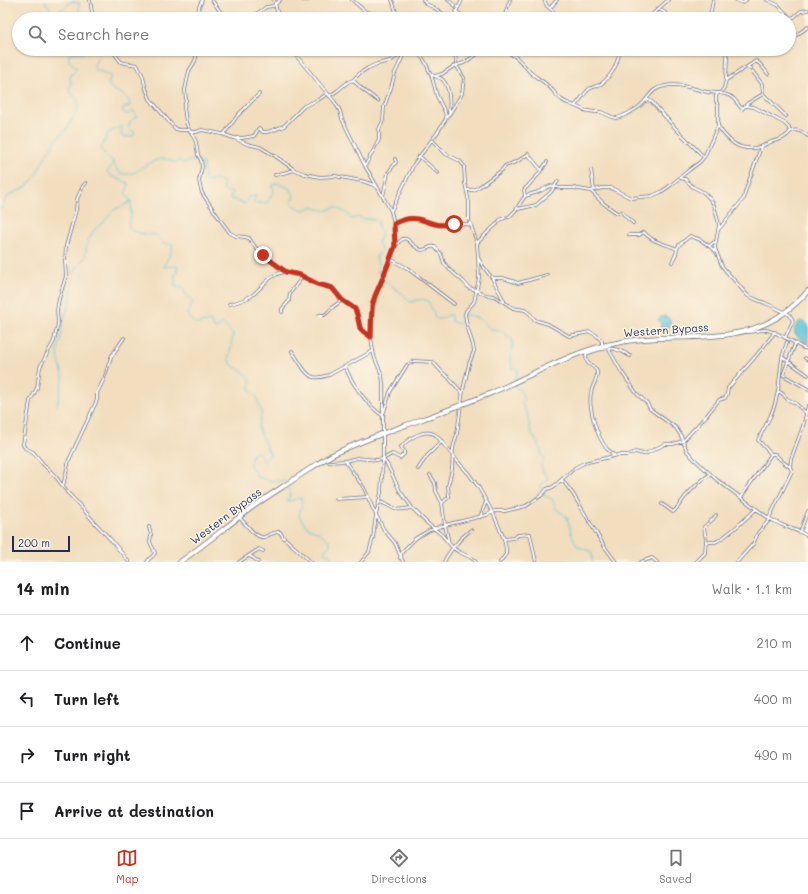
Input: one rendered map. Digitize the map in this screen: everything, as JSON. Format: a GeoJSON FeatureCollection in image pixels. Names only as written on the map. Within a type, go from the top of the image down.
{"type":"FeatureCollection","features":[{"type":"Feature","properties":{"kind":"main road","name":"Western Bypass"},"geometry":{"type":"LineString","coordinates":[[460,405],[593,348],[628,341],[654,338],[715,336],[742,332],[767,323],[784,313],[793,307],[808,291]]}},
{"type":"Feature","properties":{"kind":"main road"},"geometry":{"type":"LineString","coordinates":[[383,433],[460,405]]}},
{"type":"Feature","properties":{"kind":"main road","name":"Western Bypass"},"geometry":{"type":"LineString","coordinates":[[180,562],[239,517],[283,486],[330,456],[383,433]]}},
{"type":"Feature","properties":{"kind":"street"},"geometry":{"type":"LineString","coordinates":[[90,0],[92,12]]}},
{"type":"Feature","properties":{"kind":"street"},"geometry":{"type":"LineString","coordinates":[[198,12],[202,0]]}},
{"type":"Feature","properties":{"kind":"street"},"geometry":{"type":"LineString","coordinates":[[212,0],[221,12]]}},
{"type":"Feature","properties":{"kind":"street"},"geometry":{"type":"LineString","coordinates":[[274,0],[276,12]]}},
{"type":"Feature","properties":{"kind":"street"},"geometry":{"type":"LineString","coordinates":[[260,12],[267,7],[274,5],[280,0]]}},
{"type":"Feature","properties":{"kind":"street"},"geometry":{"type":"LineString","coordinates":[[303,0],[308,0]]}},
{"type":"Feature","properties":{"kind":"street"},"geometry":{"type":"LineString","coordinates":[[352,0],[363,10],[369,12]]}},
{"type":"Feature","properties":{"kind":"street"},"geometry":{"type":"LineString","coordinates":[[392,0],[396,12]]}},
{"type":"Feature","properties":{"kind":"street"},"geometry":{"type":"LineString","coordinates":[[423,0],[426,4],[440,12]]}},
{"type":"Feature","properties":{"kind":"street"},"geometry":{"type":"LineString","coordinates":[[448,0],[458,8]]}},
{"type":"Feature","properties":{"kind":"street"},"geometry":{"type":"LineString","coordinates":[[456,12],[462,0]]}},
{"type":"Feature","properties":{"kind":"street"},"geometry":{"type":"LineString","coordinates":[[506,12],[510,0]]}},
{"type":"Feature","properties":{"kind":"street"},"geometry":{"type":"LineString","coordinates":[[544,0],[547,6],[554,12]]}},
{"type":"Feature","properties":{"kind":"street"},"geometry":{"type":"LineString","coordinates":[[550,8],[556,0]]}},
{"type":"Feature","properties":{"kind":"street"},"geometry":{"type":"LineString","coordinates":[[655,12],[668,0]]}},
{"type":"Feature","properties":{"kind":"street"},"geometry":{"type":"LineString","coordinates":[[711,12],[713,0]]}},
{"type":"Feature","properties":{"kind":"street"},"geometry":{"type":"LineString","coordinates":[[736,0],[743,3],[746,0]]}},
{"type":"Feature","properties":{"kind":"street"},"geometry":{"type":"LineString","coordinates":[[767,0],[778,5],[784,12]]}},
{"type":"Feature","properties":{"kind":"street"},"geometry":{"type":"LineString","coordinates":[[658,9],[664,12]]}},
{"type":"Feature","properties":{"kind":"street"},"geometry":{"type":"LineString","coordinates":[[796,15],[801,11],[808,11]]}},
{"type":"Feature","properties":{"kind":"street"},"geometry":{"type":"LineString","coordinates":[[796,35],[808,27]]}},
{"type":"Feature","properties":{"kind":"street"},"geometry":{"type":"LineString","coordinates":[[117,56],[125,64],[137,65],[143,76],[150,99],[178,130],[196,132],[202,130],[224,134],[246,144],[267,151],[295,170],[312,176],[334,176],[362,181],[372,184],[378,188]]}},
{"type":"Feature","properties":{"kind":"street"},"geometry":{"type":"LineString","coordinates":[[196,56],[185,90],[186,100],[184,107],[186,122],[196,142],[198,155],[201,160],[202,167],[199,180],[202,193],[229,231],[236,236],[248,238],[264,256],[286,272]]}},
{"type":"Feature","properties":{"kind":"street"},"geometry":{"type":"LineString","coordinates":[[296,56],[334,101],[340,111],[342,119],[365,166],[391,211],[394,224],[395,246]]}},
{"type":"Feature","properties":{"kind":"street"},"geometry":{"type":"LineString","coordinates":[[234,138],[254,136],[259,128],[263,132],[266,132],[284,126],[304,106],[337,91],[368,68],[390,61],[397,56]]}},
{"type":"Feature","properties":{"kind":"street"},"geometry":{"type":"LineString","coordinates":[[365,166],[379,140],[379,128],[383,121],[384,107],[402,56]]}},
{"type":"Feature","properties":{"kind":"street"},"geometry":{"type":"LineString","coordinates":[[421,56],[424,59],[430,73],[446,118]]}},
{"type":"Feature","properties":{"kind":"street"},"geometry":{"type":"LineString","coordinates":[[391,211],[411,169],[432,140],[463,90],[464,78],[456,65],[455,56]]}},
{"type":"Feature","properties":{"kind":"street"},"geometry":{"type":"LineString","coordinates":[[435,76],[442,74],[456,65],[464,63],[474,56]]}},
{"type":"Feature","properties":{"kind":"street"},"geometry":{"type":"LineString","coordinates":[[514,56],[525,64],[531,73],[548,85],[560,99],[569,105],[583,110],[602,112],[616,118],[624,116],[640,106],[655,89],[664,86],[688,86],[703,91],[719,93],[733,98],[742,109],[748,103],[763,94]]}},
{"type":"Feature","properties":{"kind":"street"},"geometry":{"type":"LineString","coordinates":[[575,106],[588,90],[600,84],[610,76],[618,56]]}},
{"type":"Feature","properties":{"kind":"street"},"geometry":{"type":"LineString","coordinates":[[525,196],[548,187],[573,188],[591,191],[602,188],[612,188],[631,198],[652,196],[660,192],[700,162],[704,157],[718,126],[718,106],[716,96],[724,88],[726,80],[727,56]]}},
{"type":"Feature","properties":{"kind":"street"},"geometry":{"type":"LineString","coordinates":[[726,80],[756,61],[768,74]]}},
{"type":"Feature","properties":{"kind":"street"},"geometry":{"type":"LineString","coordinates":[[747,67],[750,68],[762,84],[763,94],[786,116]]}},
{"type":"Feature","properties":{"kind":"street"},"geometry":{"type":"LineString","coordinates":[[430,73],[440,78],[444,82],[449,94],[450,106],[448,115]]}},
{"type":"Feature","properties":{"kind":"street"},"geometry":{"type":"LineString","coordinates":[[353,80],[378,101]]}},
{"type":"Feature","properties":{"kind":"street"},"geometry":{"type":"LineString","coordinates":[[224,134],[238,115],[259,94]]}},
{"type":"Feature","properties":{"kind":"street"},"geometry":{"type":"LineString","coordinates":[[645,101],[648,100],[652,102],[704,157]]}},
{"type":"Feature","properties":{"kind":"street"},"geometry":{"type":"LineString","coordinates":[[745,106],[754,107],[784,123],[789,128],[790,132]]}},
{"type":"Feature","properties":{"kind":"street"},"geometry":{"type":"LineString","coordinates":[[718,126],[726,137],[736,145],[745,149],[761,147],[769,142],[782,139],[794,130],[802,132],[808,136]]}},
{"type":"Feature","properties":{"kind":"street"},"geometry":{"type":"LineString","coordinates":[[242,138],[243,142]]}},
{"type":"Feature","properties":{"kind":"street"},"geometry":{"type":"LineString","coordinates":[[432,140],[446,154],[464,166],[469,205],[469,220],[477,243],[479,278],[474,304],[466,311],[465,314],[465,319],[474,348],[462,393],[457,434],[452,455],[452,469],[448,486],[449,497],[442,503]]}},
{"type":"Feature","properties":{"kind":"street"},"geometry":{"type":"LineString","coordinates":[[718,230],[744,198],[761,147]]}},
{"type":"Feature","properties":{"kind":"street"},"geometry":{"type":"LineString","coordinates":[[467,190],[473,190],[479,187],[502,170],[505,166],[518,161],[528,154],[541,170]]}},
{"type":"Feature","properties":{"kind":"street"},"geometry":{"type":"LineString","coordinates":[[419,156],[438,173]]}},
{"type":"Feature","properties":{"kind":"street"},"geometry":{"type":"LineString","coordinates":[[383,196],[388,173],[396,161],[394,159]]}},
{"type":"Feature","properties":{"kind":"street"},"geometry":{"type":"LineString","coordinates":[[477,243],[498,224],[500,220],[509,217],[517,209],[525,196],[524,190],[546,162]]}},
{"type":"Feature","properties":{"kind":"street"},"geometry":{"type":"LineString","coordinates":[[275,175],[295,170]]}},
{"type":"Feature","properties":{"kind":"street"},"geometry":{"type":"LineString","coordinates":[[591,170],[594,190]]}},
{"type":"Feature","properties":{"kind":"street"},"geometry":{"type":"LineString","coordinates":[[685,179],[684,175],[686,172]]}},
{"type":"Feature","properties":{"kind":"street"},"geometry":{"type":"LineString","coordinates":[[679,178],[685,179],[691,186],[703,192],[713,202],[719,225],[715,247],[722,266],[726,271],[748,296],[790,315],[794,321],[784,337]]}},
{"type":"Feature","properties":{"kind":"street"},"geometry":{"type":"LineString","coordinates":[[517,209],[536,205],[547,195],[558,181]]}},
{"type":"Feature","properties":{"kind":"street"},"geometry":{"type":"LineString","coordinates":[[86,183],[77,199],[76,210],[66,246],[66,276],[59,299],[57,314],[58,324],[54,341],[40,367],[36,388],[29,405],[29,413],[23,442],[24,447],[33,452],[56,477],[129,562]]}},
{"type":"Feature","properties":{"kind":"street"},"geometry":{"type":"LineString","coordinates":[[591,191],[600,201],[617,213],[622,212],[633,223]]}},
{"type":"Feature","properties":{"kind":"street"},"geometry":{"type":"LineString","coordinates":[[394,224],[402,220],[419,219],[434,224],[471,225]]}},
{"type":"Feature","properties":{"kind":"street"},"geometry":{"type":"LineString","coordinates":[[629,235],[639,235],[644,232],[649,238],[677,249]]}},
{"type":"Feature","properties":{"kind":"street"},"geometry":{"type":"LineString","coordinates":[[672,262],[677,249],[682,242],[690,236],[701,240],[717,254]]}},
{"type":"Feature","properties":{"kind":"street"},"geometry":{"type":"LineString","coordinates":[[361,562],[369,552],[373,538],[379,502],[383,459],[383,379],[373,351],[371,337],[372,317],[374,301],[395,246],[400,240],[404,237],[407,238],[414,246],[424,250],[431,246],[435,247],[441,254],[444,262],[450,270],[469,288],[486,296],[494,296],[513,308],[525,310],[536,320],[548,324],[569,336],[590,332],[593,333],[602,341],[602,346]]}},
{"type":"Feature","properties":{"kind":"street"},"geometry":{"type":"LineString","coordinates":[[709,246],[715,241]]}},
{"type":"Feature","properties":{"kind":"street"},"geometry":{"type":"LineString","coordinates":[[478,258],[492,278],[504,302]]}},
{"type":"Feature","properties":{"kind":"street"},"geometry":{"type":"LineString","coordinates":[[390,259],[407,268],[454,304]]}},
{"type":"Feature","properties":{"kind":"street"},"geometry":{"type":"LineString","coordinates":[[229,304],[252,296],[276,274],[284,272],[296,274],[303,276],[317,284],[332,288],[342,300],[355,309],[360,328],[371,337]]}},
{"type":"Feature","properties":{"kind":"street"},"geometry":{"type":"LineString","coordinates":[[492,278],[503,278],[518,282],[547,275]]}},
{"type":"Feature","properties":{"kind":"street"},"geometry":{"type":"LineString","coordinates":[[282,312],[282,309],[289,301],[291,291],[303,276]]}},
{"type":"Feature","properties":{"kind":"street"},"geometry":{"type":"LineString","coordinates":[[319,315],[328,313],[342,300]]}},
{"type":"Feature","properties":{"kind":"street"},"geometry":{"type":"LineString","coordinates":[[742,332],[766,330],[775,332],[803,348],[808,349]]}},
{"type":"Feature","properties":{"kind":"street"},"geometry":{"type":"LineString","coordinates":[[400,558],[402,552],[416,538],[430,530],[445,525],[487,516],[495,512],[526,506],[584,463],[615,456],[628,455],[634,452],[644,454],[665,444],[673,444],[683,441],[719,400],[724,398],[727,394],[726,392],[728,388],[755,358],[775,332]]}},
{"type":"Feature","properties":{"kind":"street"},"geometry":{"type":"LineString","coordinates":[[784,337],[784,340],[787,342],[794,343]]}},
{"type":"Feature","properties":{"kind":"street"},"geometry":{"type":"LineString","coordinates":[[63,486],[69,460],[97,400],[97,393],[111,357],[124,338]]}},
{"type":"Feature","properties":{"kind":"street"},"geometry":{"type":"LineString","coordinates":[[787,342],[782,357],[775,404],[758,440],[771,454],[775,454],[783,462],[790,466]]}},
{"type":"Feature","properties":{"kind":"street"},"geometry":{"type":"LineString","coordinates":[[794,343],[783,375],[808,389]]}},
{"type":"Feature","properties":{"kind":"street"},"geometry":{"type":"LineString","coordinates":[[608,348],[636,394],[647,403],[650,409],[676,428],[689,454],[717,480],[769,518],[808,536]]}},
{"type":"Feature","properties":{"kind":"street"},"geometry":{"type":"LineString","coordinates":[[615,456],[602,441],[594,424],[590,398],[597,374],[596,369],[588,362],[586,354],[593,351],[613,348],[630,356]]}},
{"type":"Feature","properties":{"kind":"street"},"geometry":{"type":"LineString","coordinates":[[292,351],[305,372],[311,377],[321,378],[373,351]]}},
{"type":"Feature","properties":{"kind":"street"},"geometry":{"type":"LineString","coordinates":[[782,357],[808,375]]}},
{"type":"Feature","properties":{"kind":"street"},"geometry":{"type":"LineString","coordinates":[[383,416],[392,388],[407,365],[414,361],[433,362],[462,393]]}},
{"type":"Feature","properties":{"kind":"street"},"geometry":{"type":"LineString","coordinates":[[344,367],[365,399],[383,416]]}},
{"type":"Feature","properties":{"kind":"street"},"geometry":{"type":"LineString","coordinates":[[778,391],[806,413]]}},
{"type":"Feature","properties":{"kind":"street"},"geometry":{"type":"LineString","coordinates":[[737,562],[753,544],[758,533],[769,518],[792,471],[790,459],[803,426],[808,406]]}},
{"type":"Feature","properties":{"kind":"street"},"geometry":{"type":"LineString","coordinates":[[329,462],[345,461],[357,458],[377,460],[383,459],[392,454],[400,458],[404,454],[401,447],[407,441],[420,434],[436,434],[469,474],[495,518],[504,539],[506,551],[506,554],[500,562]]}},
{"type":"Feature","properties":{"kind":"street"},"geometry":{"type":"LineString","coordinates":[[418,469],[426,456],[442,441]]}},
{"type":"Feature","properties":{"kind":"street"},"geometry":{"type":"LineString","coordinates":[[741,497],[771,454]]}},
{"type":"Feature","properties":{"kind":"street"},"geometry":{"type":"LineString","coordinates":[[383,459],[400,491],[413,508],[442,535],[453,548],[476,562]]}},
{"type":"Feature","properties":{"kind":"street"},"geometry":{"type":"LineString","coordinates":[[345,461],[364,488],[376,515],[384,530],[396,545],[400,558],[403,562]]}},
{"type":"Feature","properties":{"kind":"street"},"geometry":{"type":"LineString","coordinates":[[662,504],[672,512],[674,511],[695,486],[712,474]]}},
{"type":"Feature","properties":{"kind":"street"},"geometry":{"type":"LineString","coordinates":[[430,475],[435,483],[436,491],[442,503],[449,543]]}},
{"type":"Feature","properties":{"kind":"street"},"geometry":{"type":"LineString","coordinates":[[559,481],[563,482],[573,494],[604,546],[616,562]]}},
{"type":"Feature","properties":{"kind":"street"},"geometry":{"type":"LineString","coordinates":[[336,499],[368,497]]}},
{"type":"Feature","properties":{"kind":"street"},"geometry":{"type":"LineString","coordinates":[[379,502],[397,510],[413,508]]}},
{"type":"Feature","properties":{"kind":"street"},"geometry":{"type":"LineString","coordinates":[[480,517],[486,502]]}},
{"type":"Feature","properties":{"kind":"street"},"geometry":{"type":"LineString","coordinates":[[706,542],[717,541],[756,509]]}},
{"type":"Feature","properties":{"kind":"street"},"geometry":{"type":"LineString","coordinates":[[800,532],[808,511]]}},
{"type":"Feature","properties":{"kind":"street"},"geometry":{"type":"LineString","coordinates":[[696,562],[705,553],[706,542],[704,526],[716,515]]}},
{"type":"Feature","properties":{"kind":"street"},"geometry":{"type":"LineString","coordinates":[[239,517],[253,533],[259,537],[280,532],[283,537],[311,562]]}},
{"type":"Feature","properties":{"kind":"street"},"geometry":{"type":"LineString","coordinates":[[147,562],[148,559],[155,553],[150,542],[151,534],[149,526]]}},
{"type":"Feature","properties":{"kind":"street"},"geometry":{"type":"LineString","coordinates":[[444,562],[465,533],[471,530]]}},
{"type":"Feature","properties":{"kind":"street"},"geometry":{"type":"LineString","coordinates":[[504,539],[530,534],[536,562]]}},
{"type":"Feature","properties":{"kind":"street"},"geometry":{"type":"LineString","coordinates":[[239,562],[259,549],[263,552]]}},
{"type":"Feature","properties":{"kind":"street"},"geometry":{"type":"LineString","coordinates":[[248,556],[252,557],[258,562]]}},
{"type":"Feature","properties":{"kind":"street"},"geometry":{"type":"LineString","coordinates":[[641,562],[652,558],[657,562]]}},
{"type":"Feature","properties":{"kind":"water"},"geometry":{"type":"Polygon","coordinates":[[[664,316],[671,321],[668,328],[662,329],[660,327],[661,323],[658,320],[664,316]]]}},
{"type":"Feature","properties":{"kind":"water"},"geometry":{"type":"Polygon","coordinates":[[[800,321],[808,325],[808,343],[803,341],[795,334],[797,324],[800,321]]]}},
{"type":"Feature","properties":{"kind":"waterway"},"geometry":{"type":"LineString","coordinates":[[46,0],[45,2],[51,10],[57,12]]}},
{"type":"Feature","properties":{"kind":"waterway"},"geometry":{"type":"LineString","coordinates":[[57,12],[71,1],[79,3],[79,12]]}},
{"type":"Feature","properties":{"kind":"waterway"},"geometry":{"type":"LineString","coordinates":[[0,209],[3,207],[8,196],[26,187],[36,176],[43,160],[53,144],[66,130],[76,113],[78,108],[78,100],[69,89],[71,83],[70,77],[76,68],[69,60],[69,56]]}},
{"type":"Feature","properties":{"kind":"waterway"},"geometry":{"type":"LineString","coordinates":[[98,56],[94,65],[95,70],[105,73],[111,77],[108,84],[114,90],[124,95],[129,101],[130,106],[124,108],[122,111],[126,114],[134,112],[137,116],[131,121],[128,127],[135,133],[133,136],[124,137],[121,135],[122,126],[108,133],[101,148],[105,155],[113,161],[112,166],[107,172],[111,176],[128,183],[129,185],[125,193],[131,201],[131,217],[128,225],[133,231],[148,235],[155,234],[164,244],[173,244],[172,250],[163,267],[178,266],[175,277],[175,287],[183,288],[186,295],[193,302],[187,313],[189,318],[196,324],[210,321],[214,328],[217,329],[222,323],[233,334],[228,359],[233,366],[244,372],[251,380],[250,390],[257,397],[262,412],[258,428],[270,454],[264,462],[258,451],[252,454],[250,465],[257,477],[271,481],[285,481],[286,483]]}},
{"type":"Feature","properties":{"kind":"waterway"},"geometry":{"type":"LineString","coordinates":[[113,161],[120,173],[130,174],[136,172],[149,163],[160,159],[168,159],[175,163],[178,160],[184,163],[195,160],[203,163],[205,181],[223,181],[223,190],[232,193],[230,198],[245,204],[248,197],[256,196],[253,201],[254,203],[267,203],[274,191],[272,186],[277,183],[291,189],[294,196],[291,202],[294,206],[304,210],[312,207],[326,211],[335,207],[348,214],[352,219],[358,217],[362,219],[373,219],[378,222],[378,228],[382,232],[378,243],[382,251],[376,256],[378,265],[377,270],[382,279],[403,294],[410,302],[420,300],[429,302],[434,312],[434,317],[438,319],[450,314],[451,321],[461,324],[462,320],[460,317],[469,315],[481,320],[490,329],[501,330],[513,341],[510,360],[512,364],[511,369],[515,368],[518,370],[515,380]]}},
{"type":"Feature","properties":{"kind":"waterway"},"geometry":{"type":"LineString","coordinates":[[57,405],[63,379],[58,350],[63,320],[70,303],[74,272],[85,257],[87,242],[95,229],[104,222],[114,210],[131,201]]}},
{"type":"Feature","properties":{"kind":"waterway"},"geometry":{"type":"LineString","coordinates":[[515,383],[515,387],[521,391],[524,400],[521,403],[527,413],[531,432],[538,444],[544,460],[541,463],[543,472],[548,478],[540,486],[545,496],[552,499],[556,509],[567,517],[571,533],[577,546],[592,552],[592,562]]}},
{"type":"Feature","properties":{"kind":"waterway"},"geometry":{"type":"LineString","coordinates":[[287,486],[291,494],[287,501],[301,498],[302,503],[299,516],[307,527],[320,533],[330,541],[330,546],[324,551],[324,553],[330,554],[332,557],[331,562]]}},
{"type":"Feature","properties":{"kind":"route"},"geometry":{"type":"LineString","coordinates":[[263,255],[286,272],[300,275],[317,284],[329,286],[334,289],[342,300],[355,309],[360,328],[371,337],[372,306],[395,246],[394,224],[402,220],[419,219],[434,224],[454,224]]}}]}
